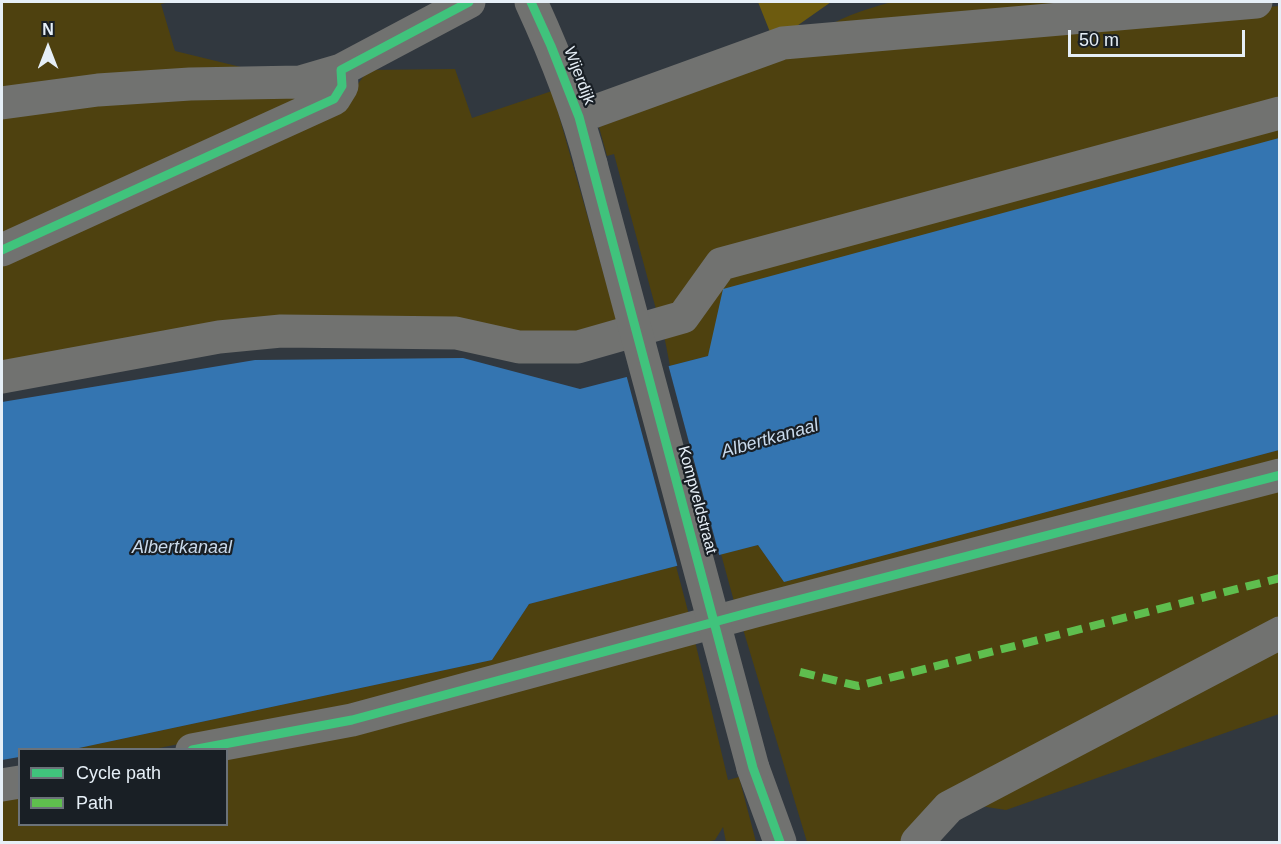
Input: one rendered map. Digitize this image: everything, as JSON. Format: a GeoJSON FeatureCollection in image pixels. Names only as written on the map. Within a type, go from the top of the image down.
{"type":"FeatureCollection","features":[{"type":"Feature","properties":{"kind":"street"},"geometry":{"type":"LineString","coordinates":[[2,103],[99,90],[190,84],[300,82],[341,69],[469,2]]}},
{"type":"Feature","properties":{"kind":"street","name":"Wijerdijk"},"geometry":{"type":"LineString","coordinates":[[531,2],[579,117],[591,164]]}},
{"type":"Feature","properties":{"kind":"street"},"geometry":{"type":"LineString","coordinates":[[579,117],[783,43],[1256,2]]}},
{"type":"Feature","properties":{"kind":"street"},"geometry":{"type":"LineString","coordinates":[[2,250],[334,99],[342,86],[341,69]]}},
{"type":"Feature","properties":{"kind":"street"},"geometry":{"type":"LineString","coordinates":[[2,377],[219,337],[282,331],[456,333],[519,346],[578,346],[683,317],[721,264],[1280,113]]}},
{"type":"Feature","properties":{"kind":"street","name":"Kompveldstraat"},"geometry":{"type":"LineString","coordinates":[[591,164],[753,768],[780,843]]}},
{"type":"Feature","properties":{"kind":"street"},"geometry":{"type":"LineString","coordinates":[[203,748],[352,720],[755,611],[1280,475]]}},
{"type":"Feature","properties":{"kind":"street"},"geometry":{"type":"LineString","coordinates":[[917,843],[949,807],[1280,633]]}},
{"type":"Feature","properties":{"kind":"street"},"geometry":{"type":"LineString","coordinates":[[2,785],[18,782]]}},
{"type":"Feature","properties":{"kind":"shaded area"},"geometry":{"type":"Polygon","coordinates":[[[2,2],[170,2],[161,4],[175,51],[249,69],[2,93],[2,2]]]}},
{"type":"Feature","properties":{"kind":"shaded area"},"geometry":{"type":"Polygon","coordinates":[[[758,2],[831,2],[774,42],[758,2]]]}},
{"type":"Feature","properties":{"kind":"shaded area"},"geometry":{"type":"Polygon","coordinates":[[[892,2],[1147,2],[813,34],[851,15],[892,2]]]}},
{"type":"Feature","properties":{"kind":"shaded area"},"geometry":{"type":"Polygon","coordinates":[[[1279,6],[1279,104],[727,254],[681,306],[657,313],[614,154],[607,156],[599,127],[800,51],[1279,6]]]}},
{"type":"Feature","properties":{"kind":"shaded area"},"geometry":{"type":"Polygon","coordinates":[[[455,69],[472,118],[552,91],[619,328],[564,340],[459,326],[2,368],[2,261],[355,88],[368,70],[455,69]]]}},
{"type":"Feature","properties":{"kind":"shaded area"},"geometry":{"type":"Polygon","coordinates":[[[319,88],[2,240],[2,111],[319,88]]]}},
{"type":"Feature","properties":{"kind":"shaded area"},"geometry":{"type":"Polygon","coordinates":[[[1279,122],[1279,138],[708,356],[670,366],[663,330],[721,278],[1279,122]]]}},
{"type":"Feature","properties":{"kind":"shaded area"},"geometry":{"type":"Polygon","coordinates":[[[1279,450],[1279,467],[735,605],[721,554],[758,545],[784,582],[1279,450]]]}},
{"type":"Feature","properties":{"kind":"shaded area"},"geometry":{"type":"Polygon","coordinates":[[[1279,483],[1279,714],[1006,810],[942,800],[905,842],[807,842],[743,629],[1279,483]]]}},
{"type":"Feature","properties":{"kind":"shaded area"},"geometry":{"type":"Polygon","coordinates":[[[676,566],[689,615],[304,719],[159,748],[79,748],[492,660],[529,604],[676,566]]]}},
{"type":"Feature","properties":{"kind":"shaded area"},"geometry":{"type":"Polygon","coordinates":[[[694,637],[728,780],[739,777],[756,842],[726,842],[723,827],[715,840],[706,842],[2,842],[2,796],[18,793],[18,826],[228,826],[228,751],[694,637]]]}},
{"type":"Feature","properties":{"kind":"water","name":"Albertkanaal"},"geometry":{"type":"Polygon","coordinates":[[[1279,138],[1279,450],[784,582],[758,545],[529,604],[492,660],[79,748],[18,748],[18,757],[2,760],[2,402],[255,360],[463,358],[580,389],[708,356],[723,289],[1279,138]]]}},
{"type":"Feature","properties":{"kind":"pier"},"geometry":{"type":"Polygon","coordinates":[[[668,364],[720,558],[678,568],[626,374],[668,364]]]}},
{"type":"Feature","properties":{"kind":"marked path"},"geometry":{"type":"LineString","coordinates":[[800,672],[858,686],[1280,578]]}},
{"type":"Feature","properties":{"kind":"cycle path"},"geometry":{"type":"LineString","coordinates":[[2,250],[334,99],[342,86],[341,70],[469,2]]}},
{"type":"Feature","properties":{"kind":"cycle path"},"geometry":{"type":"LineString","coordinates":[[531,2],[579,117],[753,768],[780,842]]}},
{"type":"Feature","properties":{"kind":"cycle path"},"geometry":{"type":"LineString","coordinates":[[203,748],[352,720],[755,611],[1280,475]]}}]}
